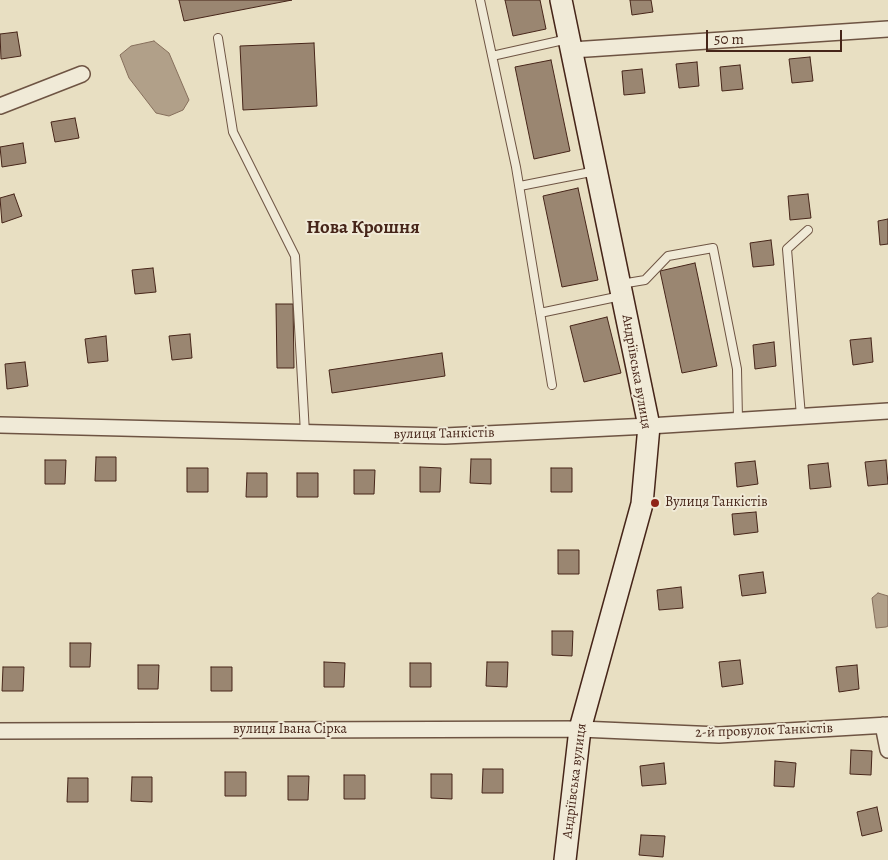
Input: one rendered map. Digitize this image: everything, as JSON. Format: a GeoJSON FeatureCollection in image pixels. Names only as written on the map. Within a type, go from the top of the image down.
{"type":"FeatureCollection","features":[{"type":"Feature","properties":{"kind":"street","name":"Андріївська вулиця"},"geometry":{"type":"LineString","coordinates":[[561,0],[649,426],[642,504],[580,729],[565,860]]}},
{"type":"Feature","properties":{"kind":"street"},"geometry":{"type":"LineString","coordinates":[[571,45],[888,29]]}},
{"type":"Feature","properties":{"kind":"street"},"geometry":{"type":"LineString","coordinates":[[0,106],[82,74]]}},
{"type":"Feature","properties":{"kind":"street","name":"вулиця Танкістів"},"geometry":{"type":"LineString","coordinates":[[0,425],[445,436],[649,426],[888,411]]}},
{"type":"Feature","properties":{"kind":"street"},"geometry":{"type":"LineString","coordinates":[[886,725],[888,750]]}},
{"type":"Feature","properties":{"kind":"street","name":"2-й провулок Танкістів"},"geometry":{"type":"LineString","coordinates":[[580,729],[719,735],[886,725]]}},
{"type":"Feature","properties":{"kind":"street","name":"вулиця Івана Сірка"},"geometry":{"type":"LineString","coordinates":[[0,731],[580,729]]}},
{"type":"Feature","properties":{"kind":"lane"},"geometry":{"type":"LineString","coordinates":[[480,0],[520,186],[552,385]]}},
{"type":"Feature","properties":{"kind":"lane"},"geometry":{"type":"LineString","coordinates":[[218,38],[234,132],[295,256],[305,433]]}},
{"type":"Feature","properties":{"kind":"lane"},"geometry":{"type":"LineString","coordinates":[[492,56],[571,45]]}},
{"type":"Feature","properties":{"kind":"lane"},"geometry":{"type":"LineString","coordinates":[[520,186],[597,171]]}},
{"type":"Feature","properties":{"kind":"lane"},"geometry":{"type":"LineString","coordinates":[[801,416],[787,249],[808,230]]}},
{"type":"Feature","properties":{"kind":"lane"},"geometry":{"type":"LineString","coordinates":[[540,313],[621,290],[645,280],[668,256],[713,248],[737,369],[738,420]]}},
{"type":"Feature","properties":{"kind":"shaded area"},"geometry":{"type":"Polygon","coordinates":[[[154,41],[169,53],[189,100],[183,110],[169,116],[156,113],[129,78],[120,55],[131,46],[154,41]]]}},
{"type":"Feature","properties":{"kind":"shaded area"},"geometry":{"type":"Polygon","coordinates":[[[878,593],[888,596],[888,626],[876,628],[872,598],[878,593]]]}},
{"type":"Feature","properties":{"kind":"building"},"geometry":{"type":"Polygon","coordinates":[[[179,0],[292,0],[184,21],[179,0]]]}},
{"type":"Feature","properties":{"kind":"building"},"geometry":{"type":"Polygon","coordinates":[[[505,0],[540,0],[546,29],[513,36],[505,0]]]}},
{"type":"Feature","properties":{"kind":"building"},"geometry":{"type":"Polygon","coordinates":[[[630,0],[651,0],[653,12],[632,15],[630,0]]]}},
{"type":"Feature","properties":{"kind":"building"},"geometry":{"type":"Polygon","coordinates":[[[17,32],[21,56],[1,59],[0,34],[17,32]]]}},
{"type":"Feature","properties":{"kind":"building"},"geometry":{"type":"Polygon","coordinates":[[[314,43],[317,106],[243,110],[240,46],[314,43]]]}},
{"type":"Feature","properties":{"kind":"building"},"geometry":{"type":"Polygon","coordinates":[[[810,57],[813,81],[792,83],[789,59],[810,57]]]}},
{"type":"Feature","properties":{"kind":"building"},"geometry":{"type":"Polygon","coordinates":[[[551,60],[570,151],[534,159],[515,67],[551,60]]]}},
{"type":"Feature","properties":{"kind":"building"},"geometry":{"type":"Polygon","coordinates":[[[697,62],[699,86],[679,88],[676,64],[697,62]]]}},
{"type":"Feature","properties":{"kind":"building"},"geometry":{"type":"Polygon","coordinates":[[[740,65],[743,89],[722,91],[720,67],[740,65]]]}},
{"type":"Feature","properties":{"kind":"building"},"geometry":{"type":"Polygon","coordinates":[[[642,69],[645,93],[624,95],[622,71],[642,69]]]}},
{"type":"Feature","properties":{"kind":"building"},"geometry":{"type":"Polygon","coordinates":[[[75,118],[79,138],[55,142],[51,122],[75,118]]]}},
{"type":"Feature","properties":{"kind":"building"},"geometry":{"type":"Polygon","coordinates":[[[23,143],[26,163],[2,167],[0,147],[23,143]]]}},
{"type":"Feature","properties":{"kind":"building"},"geometry":{"type":"Polygon","coordinates":[[[578,188],[598,280],[562,287],[543,196],[578,188]]]}},
{"type":"Feature","properties":{"kind":"building"},"geometry":{"type":"Polygon","coordinates":[[[14,194],[22,216],[2,223],[0,198],[14,194]]]}},
{"type":"Feature","properties":{"kind":"building"},"geometry":{"type":"Polygon","coordinates":[[[808,194],[811,218],[790,220],[788,196],[808,194]]]}},
{"type":"Feature","properties":{"kind":"building"},"geometry":{"type":"Polygon","coordinates":[[[888,219],[888,244],[880,245],[878,221],[888,219]]]}},
{"type":"Feature","properties":{"kind":"building"},"geometry":{"type":"Polygon","coordinates":[[[771,240],[774,265],[753,267],[750,243],[771,240]]]}},
{"type":"Feature","properties":{"kind":"building"},"geometry":{"type":"Polygon","coordinates":[[[695,263],[717,366],[682,373],[660,271],[695,263]]]}},
{"type":"Feature","properties":{"kind":"building"},"geometry":{"type":"Polygon","coordinates":[[[153,268],[156,292],[135,294],[132,270],[153,268]]]}},
{"type":"Feature","properties":{"kind":"building"},"geometry":{"type":"Polygon","coordinates":[[[276,304],[293,304],[294,368],[277,368],[276,304]]]}},
{"type":"Feature","properties":{"kind":"building"},"geometry":{"type":"Polygon","coordinates":[[[607,317],[621,373],[584,382],[570,326],[607,317]]]}},
{"type":"Feature","properties":{"kind":"building"},"geometry":{"type":"Polygon","coordinates":[[[190,334],[192,358],[172,360],[169,336],[190,334]]]}},
{"type":"Feature","properties":{"kind":"building"},"geometry":{"type":"Polygon","coordinates":[[[106,336],[108,361],[88,363],[85,339],[106,336]]]}},
{"type":"Feature","properties":{"kind":"building"},"geometry":{"type":"Polygon","coordinates":[[[871,338],[873,362],[853,365],[850,340],[871,338]]]}},
{"type":"Feature","properties":{"kind":"building"},"geometry":{"type":"Polygon","coordinates":[[[774,342],[776,366],[755,369],[753,345],[774,342]]]}},
{"type":"Feature","properties":{"kind":"building"},"geometry":{"type":"Polygon","coordinates":[[[442,353],[445,376],[332,393],[329,370],[442,353]]]}},
{"type":"Feature","properties":{"kind":"building"},"geometry":{"type":"Polygon","coordinates":[[[25,362],[28,386],[7,389],[5,364],[25,362]]]}},
{"type":"Feature","properties":{"kind":"building"},"geometry":{"type":"Polygon","coordinates":[[[96,457],[116,457],[116,481],[95,481],[96,457]]]}},
{"type":"Feature","properties":{"kind":"building"},"geometry":{"type":"Polygon","coordinates":[[[471,459],[491,459],[491,484],[470,483],[471,459]]]}},
{"type":"Feature","properties":{"kind":"building"},"geometry":{"type":"Polygon","coordinates":[[[45,460],[66,460],[65,484],[45,484],[45,460]]]}},
{"type":"Feature","properties":{"kind":"building"},"geometry":{"type":"Polygon","coordinates":[[[886,460],[888,484],[868,486],[865,462],[886,460]]]}},
{"type":"Feature","properties":{"kind":"building"},"geometry":{"type":"Polygon","coordinates":[[[755,461],[758,484],[737,487],[735,463],[755,461]]]}},
{"type":"Feature","properties":{"kind":"building"},"geometry":{"type":"Polygon","coordinates":[[[828,463],[831,487],[810,489],[808,465],[828,463]]]}},
{"type":"Feature","properties":{"kind":"building"},"geometry":{"type":"Polygon","coordinates":[[[420,467],[441,468],[440,492],[420,492],[420,467]]]}},
{"type":"Feature","properties":{"kind":"building"},"geometry":{"type":"Polygon","coordinates":[[[187,468],[208,468],[208,492],[187,492],[187,468]]]}},
{"type":"Feature","properties":{"kind":"building"},"geometry":{"type":"Polygon","coordinates":[[[551,468],[572,468],[572,492],[551,492],[551,468]]]}},
{"type":"Feature","properties":{"kind":"building"},"geometry":{"type":"Polygon","coordinates":[[[354,470],[375,470],[374,494],[354,494],[354,470]]]}},
{"type":"Feature","properties":{"kind":"building"},"geometry":{"type":"Polygon","coordinates":[[[247,473],[267,473],[267,497],[246,497],[247,473]]]}},
{"type":"Feature","properties":{"kind":"building"},"geometry":{"type":"Polygon","coordinates":[[[297,473],[318,473],[318,497],[297,497],[297,473]]]}},
{"type":"Feature","properties":{"kind":"building"},"geometry":{"type":"Polygon","coordinates":[[[756,512],[758,532],[734,535],[732,514],[756,512]]]}},
{"type":"Feature","properties":{"kind":"building"},"geometry":{"type":"Polygon","coordinates":[[[558,550],[579,550],[579,574],[558,574],[558,550]]]}},
{"type":"Feature","properties":{"kind":"building"},"geometry":{"type":"Polygon","coordinates":[[[763,572],[766,593],[742,596],[739,575],[763,572]]]}},
{"type":"Feature","properties":{"kind":"building"},"geometry":{"type":"Polygon","coordinates":[[[681,587],[683,608],[659,610],[657,590],[681,587]]]}},
{"type":"Feature","properties":{"kind":"building"},"geometry":{"type":"Polygon","coordinates":[[[552,631],[573,631],[572,656],[552,655],[552,631]]]}},
{"type":"Feature","properties":{"kind":"building"},"geometry":{"type":"Polygon","coordinates":[[[70,643],[91,643],[90,667],[70,667],[70,643]]]}},
{"type":"Feature","properties":{"kind":"building"},"geometry":{"type":"Polygon","coordinates":[[[740,660],[743,684],[722,687],[719,662],[740,660]]]}},
{"type":"Feature","properties":{"kind":"building"},"geometry":{"type":"Polygon","coordinates":[[[324,662],[345,663],[344,687],[324,687],[324,662]]]}},
{"type":"Feature","properties":{"kind":"building"},"geometry":{"type":"Polygon","coordinates":[[[487,662],[508,662],[507,687],[486,686],[487,662]]]}},
{"type":"Feature","properties":{"kind":"building"},"geometry":{"type":"Polygon","coordinates":[[[410,663],[431,663],[431,687],[410,687],[410,663]]]}},
{"type":"Feature","properties":{"kind":"building"},"geometry":{"type":"Polygon","coordinates":[[[138,665],[159,665],[158,689],[138,689],[138,665]]]}},
{"type":"Feature","properties":{"kind":"building"},"geometry":{"type":"Polygon","coordinates":[[[857,665],[859,689],[839,692],[836,667],[857,665]]]}},
{"type":"Feature","properties":{"kind":"building"},"geometry":{"type":"Polygon","coordinates":[[[3,667],[24,667],[23,691],[2,691],[3,667]]]}},
{"type":"Feature","properties":{"kind":"building"},"geometry":{"type":"Polygon","coordinates":[[[211,667],[232,667],[232,691],[211,691],[211,667]]]}},
{"type":"Feature","properties":{"kind":"building"},"geometry":{"type":"Polygon","coordinates":[[[851,750],[872,751],[871,775],[850,774],[851,750]]]}},
{"type":"Feature","properties":{"kind":"building"},"geometry":{"type":"Polygon","coordinates":[[[775,761],[796,763],[794,787],[774,786],[775,761]]]}},
{"type":"Feature","properties":{"kind":"building"},"geometry":{"type":"Polygon","coordinates":[[[664,763],[666,784],[642,786],[640,766],[664,763]]]}},
{"type":"Feature","properties":{"kind":"building"},"geometry":{"type":"Polygon","coordinates":[[[483,769],[503,769],[503,793],[482,793],[483,769]]]}},
{"type":"Feature","properties":{"kind":"building"},"geometry":{"type":"Polygon","coordinates":[[[225,772],[246,772],[246,796],[225,796],[225,772]]]}},
{"type":"Feature","properties":{"kind":"building"},"geometry":{"type":"Polygon","coordinates":[[[431,774],[452,774],[452,799],[431,798],[431,774]]]}},
{"type":"Feature","properties":{"kind":"building"},"geometry":{"type":"Polygon","coordinates":[[[344,775],[365,775],[365,799],[344,799],[344,775]]]}},
{"type":"Feature","properties":{"kind":"building"},"geometry":{"type":"Polygon","coordinates":[[[288,776],[309,776],[308,800],[288,800],[288,776]]]}},
{"type":"Feature","properties":{"kind":"building"},"geometry":{"type":"Polygon","coordinates":[[[132,777],[152,777],[152,802],[131,801],[132,777]]]}},
{"type":"Feature","properties":{"kind":"building"},"geometry":{"type":"Polygon","coordinates":[[[68,778],[88,778],[88,802],[67,802],[68,778]]]}},
{"type":"Feature","properties":{"kind":"building"},"geometry":{"type":"Polygon","coordinates":[[[877,807],[882,831],[862,836],[857,812],[877,807]]]}},
{"type":"Feature","properties":{"kind":"building"},"geometry":{"type":"Polygon","coordinates":[[[641,835],[665,836],[663,857],[639,855],[641,835]]]}},
{"type":"Feature","properties":{"kind":"place","name":"Вулиця Танкістів"},"geometry":{"type":"Point","coordinates":[655,503]}},
{"type":"Feature","properties":{"kind":"district","name":"Нова Крошня"},"geometry":{"type":"Point","coordinates":[363,228]}}]}
